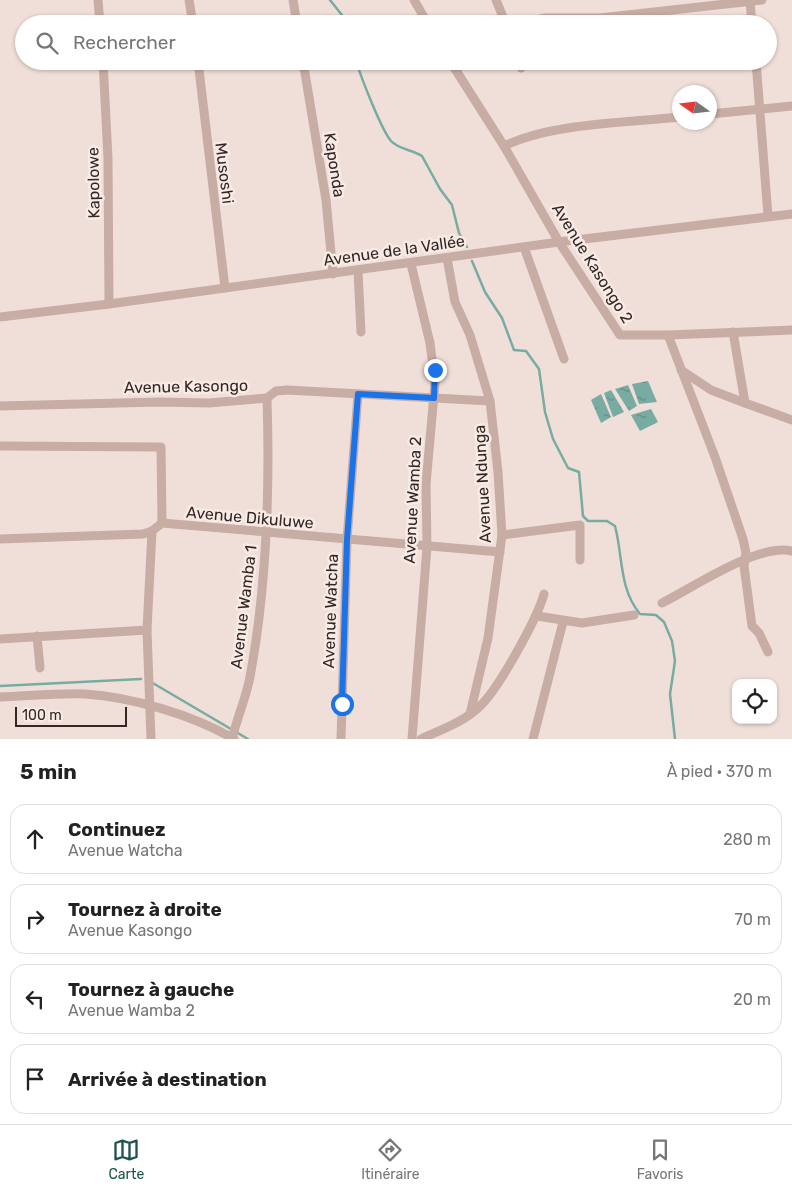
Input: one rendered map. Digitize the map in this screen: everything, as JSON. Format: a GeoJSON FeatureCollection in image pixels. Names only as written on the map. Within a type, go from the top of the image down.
{"type":"FeatureCollection","features":[{"type":"Feature","properties":{"kind":"street"},"geometry":{"type":"LineString","coordinates":[[98,0],[99,15]]}},
{"type":"Feature","properties":{"kind":"street"},"geometry":{"type":"LineString","coordinates":[[188,0],[191,15]]}},
{"type":"Feature","properties":{"kind":"street"},"geometry":{"type":"LineString","coordinates":[[293,0],[296,15]]}},
{"type":"Feature","properties":{"kind":"street"},"geometry":{"type":"LineString","coordinates":[[414,0],[423,15]]}},
{"type":"Feature","properties":{"kind":"street"},"geometry":{"type":"LineString","coordinates":[[496,0],[502,15]]}},
{"type":"Feature","properties":{"kind":"street"},"geometry":{"type":"LineString","coordinates":[[627,15],[762,0]]}},
{"type":"Feature","properties":{"kind":"street"},"geometry":{"type":"LineString","coordinates":[[751,1],[752,15]]}},
{"type":"Feature","properties":{"kind":"street","name":"Kapolowe"},"geometry":{"type":"LineString","coordinates":[[103,70],[108,158],[109,304]]}},
{"type":"Feature","properties":{"kind":"street","name":"Musoshi"},"geometry":{"type":"LineString","coordinates":[[199,70],[225,288]]}},
{"type":"Feature","properties":{"kind":"street","name":"Kaponda"},"geometry":{"type":"LineString","coordinates":[[304,70],[326,200],[333,274]]}},
{"type":"Feature","properties":{"kind":"street","name":"Avenue Kasongo 2"},"geometry":{"type":"LineString","coordinates":[[457,70],[504,146],[559,242],[620,335],[792,330]]}},
{"type":"Feature","properties":{"kind":"street"},"geometry":{"type":"LineString","coordinates":[[757,70],[768,216]]}},
{"type":"Feature","properties":{"kind":"street"},"geometry":{"type":"LineString","coordinates":[[717,113],[792,106]]}},
{"type":"Feature","properties":{"kind":"street"},"geometry":{"type":"LineString","coordinates":[[504,146],[548,132],[672,118]]}},
{"type":"Feature","properties":{"kind":"street","name":"Avenue de la Vallée"},"geometry":{"type":"LineString","coordinates":[[0,317],[411,264],[559,242],[792,214]]}},
{"type":"Feature","properties":{"kind":"street"},"geometry":{"type":"LineString","coordinates":[[524,247],[564,358]]}},
{"type":"Feature","properties":{"kind":"street","name":"Avenue Ndunga"},"geometry":{"type":"LineString","coordinates":[[447,258],[455,302],[470,335],[490,401],[498,472],[502,535],[488,638],[470,714]]}},
{"type":"Feature","properties":{"kind":"street","name":"Avenue Wamba 2"},"geometry":{"type":"LineString","coordinates":[[411,264],[433,359],[434,398],[426,484],[427,547],[412,739]]}},
{"type":"Feature","properties":{"kind":"street"},"geometry":{"type":"LineString","coordinates":[[358,271],[361,332]]}},
{"type":"Feature","properties":{"kind":"street"},"geometry":{"type":"LineString","coordinates":[[733,332],[745,403]]}},
{"type":"Feature","properties":{"kind":"street"},"geometry":{"type":"LineString","coordinates":[[668,335],[740,530],[746,550],[744,566],[752,626],[759,633],[768,652]]}},
{"type":"Feature","properties":{"kind":"street"},"geometry":{"type":"LineString","coordinates":[[681,369],[711,390],[792,420]]}},
{"type":"Feature","properties":{"kind":"street","name":"Avenue Kasongo"},"geometry":{"type":"LineString","coordinates":[[0,406],[159,402],[202,404],[267,398],[276,391],[287,390],[490,401]]}},
{"type":"Feature","properties":{"kind":"street","name":"Avenue Watcha"},"geometry":{"type":"LineString","coordinates":[[341,739],[347,540],[358,394]]}},
{"type":"Feature","properties":{"kind":"street","name":"Avenue Wamba 1"},"geometry":{"type":"LineString","coordinates":[[234,735],[250,676],[267,534],[267,398]]}},
{"type":"Feature","properties":{"kind":"street"},"geometry":{"type":"LineString","coordinates":[[0,446],[160,447],[163,450],[162,523]]}},
{"type":"Feature","properties":{"kind":"street","name":"Avenue Dikuluwe"},"geometry":{"type":"LineString","coordinates":[[152,531],[162,523],[267,534],[500,552]]}},
{"type":"Feature","properties":{"kind":"street"},"geometry":{"type":"LineString","coordinates":[[502,535],[580,525],[580,560]]}},
{"type":"Feature","properties":{"kind":"street"},"geometry":{"type":"LineString","coordinates":[[0,539],[143,534],[152,531],[147,630],[150,739]]}},
{"type":"Feature","properties":{"kind":"street"},"geometry":{"type":"LineString","coordinates":[[662,603],[745,559],[779,550],[792,551]]}},
{"type":"Feature","properties":{"kind":"street"},"geometry":{"type":"LineString","coordinates":[[421,739],[470,714],[489,695],[537,616],[544,594]]}},
{"type":"Feature","properties":{"kind":"street"},"geometry":{"type":"LineString","coordinates":[[537,616],[563,622],[592,623],[634,615]]}},
{"type":"Feature","properties":{"kind":"street"},"geometry":{"type":"LineString","coordinates":[[533,739],[563,622]]}},
{"type":"Feature","properties":{"kind":"street"},"geometry":{"type":"LineString","coordinates":[[0,639],[147,630]]}},
{"type":"Feature","properties":{"kind":"street"},"geometry":{"type":"LineString","coordinates":[[37,636],[40,668]]}},
{"type":"Feature","properties":{"kind":"street"},"geometry":{"type":"LineString","coordinates":[[0,697],[84,694],[148,705],[194,718],[234,735]]}},
{"type":"Feature","properties":{"kind":"water"},"geometry":{"type":"Polygon","coordinates":[[[648,381],[657,402],[639,404],[632,384],[648,381]]]}},
{"type":"Feature","properties":{"kind":"water"},"geometry":{"type":"Polygon","coordinates":[[[628,385],[637,406],[629,411],[615,389],[628,385]]]}},
{"type":"Feature","properties":{"kind":"water"},"geometry":{"type":"Polygon","coordinates":[[[611,390],[624,412],[613,417],[604,393],[611,390]]]}},
{"type":"Feature","properties":{"kind":"water"},"geometry":{"type":"Polygon","coordinates":[[[601,394],[611,417],[601,423],[591,400],[601,394]]]}},
{"type":"Feature","properties":{"kind":"water"},"geometry":{"type":"Polygon","coordinates":[[[651,409],[658,422],[640,431],[631,415],[651,409]]]}},
{"type":"Feature","properties":{"kind":"waterway"},"geometry":{"type":"LineString","coordinates":[[330,0],[342,15]]}},
{"type":"Feature","properties":{"kind":"waterway"},"geometry":{"type":"LineString","coordinates":[[359,70],[387,135],[394,144],[422,156],[440,189],[452,205],[459,233],[467,247]]}},
{"type":"Feature","properties":{"kind":"waterway"},"geometry":{"type":"LineString","coordinates":[[472,261],[485,292],[502,318],[514,350],[526,351],[539,369],[545,412],[553,439],[568,468],[579,472],[583,516],[588,521],[607,521],[615,526],[625,583],[633,604],[640,614],[656,615],[664,622],[672,641],[675,661],[670,694],[675,739]]}},
{"type":"Feature","properties":{"kind":"waterway"},"geometry":{"type":"LineString","coordinates":[[0,686],[141,679]]}},
{"type":"Feature","properties":{"kind":"waterway"},"geometry":{"type":"LineString","coordinates":[[151,682],[248,739]]}},
{"type":"Feature","properties":{"kind":"route"},"geometry":{"type":"LineString","coordinates":[[342,704],[347,540],[358,394],[434,398],[435,370]]}}]}
